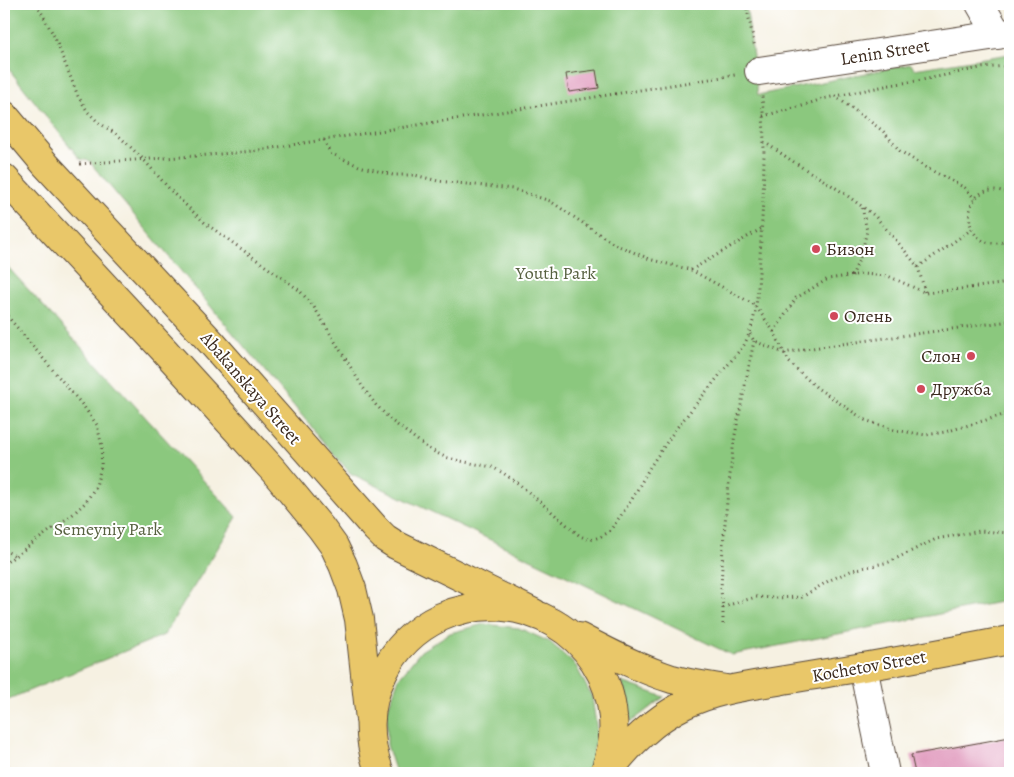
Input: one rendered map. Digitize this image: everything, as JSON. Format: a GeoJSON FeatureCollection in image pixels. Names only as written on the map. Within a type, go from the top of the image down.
{"type":"FeatureCollection","features":[{"type":"Feature","properties":{"kind":"main road","name":"Abakanskaya Street"},"geometry":{"type":"LineString","coordinates":[[4,115],[46,165],[211,342],[385,538],[396,546],[541,616]]}},
{"type":"Feature","properties":{"kind":"main road"},"geometry":{"type":"LineString","coordinates":[[4,178],[274,471],[334,546],[352,589],[358,619],[373,753],[380,773]]}},
{"type":"Feature","properties":{"kind":"main road"},"geometry":{"type":"LineString","coordinates":[[370,729],[372,703],[378,683],[388,664],[414,633],[450,613],[490,606],[511,607],[541,616],[565,630],[580,643],[604,678],[610,697],[613,718],[613,739],[606,773]]}},
{"type":"Feature","properties":{"kind":"main road","name":"Kochetov Street"},"geometry":{"type":"LineString","coordinates":[[541,616],[598,648],[637,666],[698,685],[728,689]]}},
{"type":"Feature","properties":{"kind":"main road","name":"Kochetov Street"},"geometry":{"type":"LineString","coordinates":[[606,773],[634,741],[666,716],[698,699],[728,689],[863,668],[1010,640]]}},
{"type":"Feature","properties":{"kind":"street"},"geometry":{"type":"LineString","coordinates":[[980,4],[1004,34]]}},
{"type":"Feature","properties":{"kind":"street","name":"Lenin Street"},"geometry":{"type":"LineString","coordinates":[[759,71],[1004,34]]}},
{"type":"Feature","properties":{"kind":"street"},"geometry":{"type":"LineString","coordinates":[[863,668],[885,773]]}},
{"type":"Feature","properties":{"kind":"street"},"geometry":{"type":"LineString","coordinates":[[366,773],[370,729]]}},
{"type":"Feature","properties":{"kind":"path"},"geometry":{"type":"LineString","coordinates":[[36,4],[55,38],[78,96],[88,112],[98,122],[120,137],[143,159],[174,194],[205,223],[299,290],[314,307],[362,386],[376,405],[393,422],[429,449],[445,457],[492,468],[503,473],[519,484],[580,536],[590,540],[600,538],[609,532],[675,430],[744,346],[750,334],[755,305],[763,204],[763,116],[759,71],[746,4]]}},
{"type":"Feature","properties":{"kind":"path"},"geometry":{"type":"LineString","coordinates":[[763,116],[834,96],[980,68],[1010,66]]}},
{"type":"Feature","properties":{"kind":"path"},"geometry":{"type":"LineString","coordinates":[[79,164],[229,153],[324,140],[759,71]]}},
{"type":"Feature","properties":{"kind":"path"},"geometry":{"type":"LineString","coordinates":[[834,96],[883,130],[900,151],[925,167],[965,188],[975,199]]}},
{"type":"Feature","properties":{"kind":"path"},"geometry":{"type":"LineString","coordinates":[[324,140],[330,153],[359,166],[392,175],[415,175],[438,181],[513,189],[550,201],[614,244],[652,260],[691,270],[755,305],[774,332],[784,353],[795,368],[830,398],[865,420],[894,430],[926,434],[945,432],[1010,413]]}},
{"type":"Feature","properties":{"kind":"path"},"geometry":{"type":"LineString","coordinates":[[763,141],[802,168],[845,194],[874,216],[918,267],[926,293]]}},
{"type":"Feature","properties":{"kind":"path"},"geometry":{"type":"LineString","coordinates":[[1010,194],[1001,189],[991,189],[982,192],[975,199],[969,211],[972,229],[983,241],[1002,243],[1010,240]]}},
{"type":"Feature","properties":{"kind":"path"},"geometry":{"type":"LineString","coordinates":[[852,276],[861,255],[867,231],[862,206]]}},
{"type":"Feature","properties":{"kind":"path"},"geometry":{"type":"LineString","coordinates":[[691,270],[761,228]]}},
{"type":"Feature","properties":{"kind":"path"},"geometry":{"type":"LineString","coordinates":[[918,267],[972,229]]}},
{"type":"Feature","properties":{"kind":"path"},"geometry":{"type":"LineString","coordinates":[[774,332],[796,298],[828,279],[862,274],[888,276],[926,293],[1010,283]]}},
{"type":"Feature","properties":{"kind":"path"},"geometry":{"type":"LineString","coordinates":[[4,312],[84,407],[97,425],[102,446],[101,467],[96,486],[86,502],[73,514],[4,564]]}},
{"type":"Feature","properties":{"kind":"path"},"geometry":{"type":"LineString","coordinates":[[750,334],[754,341],[784,353],[805,348],[1010,321]]}},
{"type":"Feature","properties":{"kind":"path"},"geometry":{"type":"LineString","coordinates":[[723,624],[721,590],[723,545],[734,440],[754,341]]}},
{"type":"Feature","properties":{"kind":"path"},"geometry":{"type":"LineString","coordinates":[[723,608],[756,597],[802,597],[830,580],[853,570],[889,562],[936,539],[980,530],[1010,533]]}},
{"type":"Feature","properties":{"kind":"path"},"geometry":{"type":"LineString","coordinates":[[4,550],[16,556]]}},
{"type":"Feature","properties":{"kind":"path"},"geometry":{"type":"LineString","coordinates":[[4,761],[16,773]]}},
{"type":"Feature","properties":{"kind":"green space","name":"Youth Park"},"geometry":{"type":"Polygon","coordinates":[[[4,4],[746,4],[758,95],[911,64],[914,69],[1010,54],[1010,600],[732,655],[350,473],[90,161],[80,159],[4,63],[4,4]]]}},
{"type":"Feature","properties":{"kind":"green space","name":"Semeyniy Park"},"geometry":{"type":"Polygon","coordinates":[[[4,263],[237,517],[164,635],[4,701],[4,263]]]}},
{"type":"Feature","properties":{"kind":"green space"},"geometry":{"type":"Polygon","coordinates":[[[484,624],[519,628],[550,642],[576,666],[592,697],[597,731],[591,765],[586,773],[396,773],[387,745],[387,711],[399,678],[421,651],[450,633],[484,624]]]}},
{"type":"Feature","properties":{"kind":"green space"},"geometry":{"type":"Polygon","coordinates":[[[622,682],[664,697],[631,722],[622,682]]]}},
{"type":"Feature","properties":{"kind":"building"},"geometry":{"type":"Polygon","coordinates":[[[596,70],[599,88],[569,92],[566,74],[596,70]]]}},
{"type":"Feature","properties":{"kind":"building"},"geometry":{"type":"Polygon","coordinates":[[[1010,737],[1010,773],[915,773],[911,755],[1010,737]]]}},
{"type":"Feature","properties":{"kind":"place","name":"Бизон"},"geometry":{"type":"Point","coordinates":[816,249]}},
{"type":"Feature","properties":{"kind":"place","name":"Олень"},"geometry":{"type":"Point","coordinates":[834,316]}},
{"type":"Feature","properties":{"kind":"place","name":"Слон"},"geometry":{"type":"Point","coordinates":[971,356]}},
{"type":"Feature","properties":{"kind":"place","name":"Дружба"},"geometry":{"type":"Point","coordinates":[921,389]}}]}
